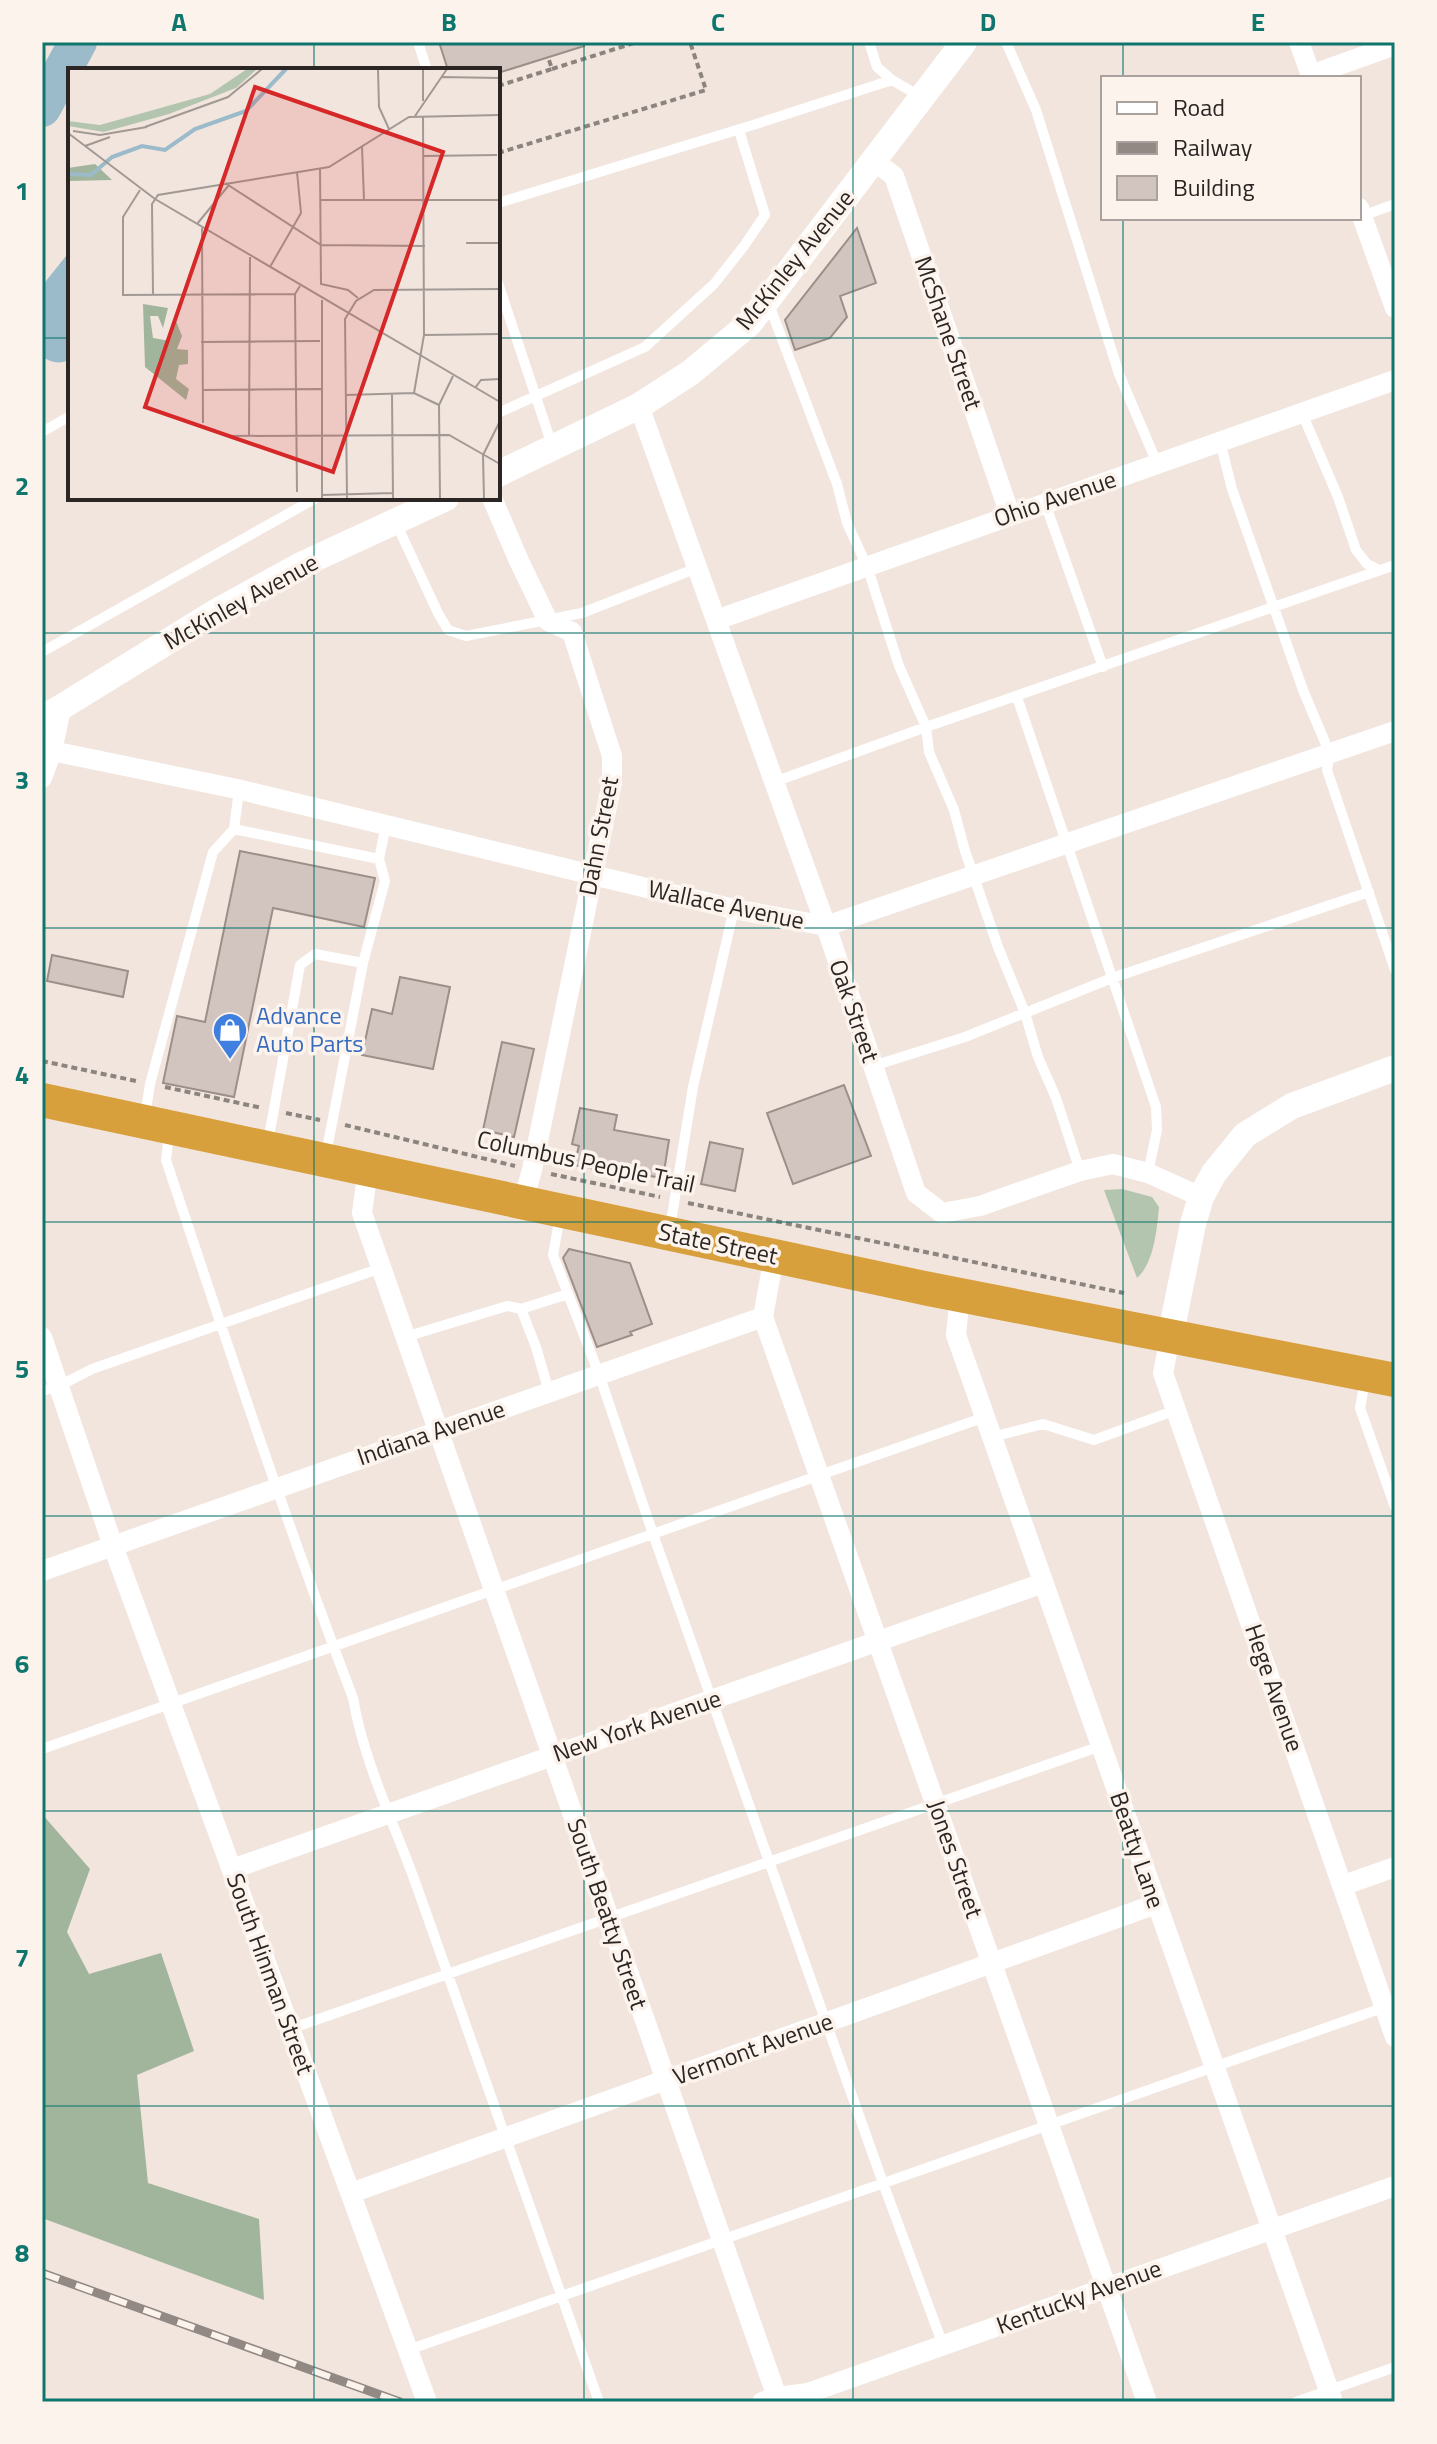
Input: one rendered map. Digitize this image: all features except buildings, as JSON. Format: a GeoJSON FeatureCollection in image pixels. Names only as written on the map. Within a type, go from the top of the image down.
{"type":"FeatureCollection","features":[{"type":"Feature","properties":{"kind":"highway","name":"State Street"},"geometry":{"type":"LineString","coordinates":[[42,1100],[960,1295],[1380,1378]]}},
{"type":"Feature","properties":{"kind":"street","name":"McKinley Avenue"},"geometry":{"type":"LineString","coordinates":[[500,473],[639,406],[690,373],[749,324],[964,42]]}},
{"type":"Feature","properties":{"kind":"street"},"geometry":{"type":"LineString","coordinates":[[1299,42],[1312,76],[1395,45]]}},
{"type":"Feature","properties":{"kind":"street","name":"McShane Street"},"geometry":{"type":"LineString","coordinates":[[873,160],[894,176],[1010,515]]}},
{"type":"Feature","properties":{"kind":"street"},"geometry":{"type":"LineString","coordinates":[[1361,215],[1395,308]]}},
{"type":"Feature","properties":{"kind":"street","name":"Ohio Avenue"},"geometry":{"type":"LineString","coordinates":[[716,620],[1395,380]]}},
{"type":"Feature","properties":{"kind":"street","name":"Oak Street"},"geometry":{"type":"LineString","coordinates":[[639,406],[826,926],[916,1193],[942,1213],[980,1206],[1080,1171],[1113,1164],[1148,1173],[1201,1197]]}},
{"type":"Feature","properties":{"kind":"street","name":"McKinley Avenue"},"geometry":{"type":"LineString","coordinates":[[48,714],[214,613],[301,565],[442,500]]}},
{"type":"Feature","properties":{"kind":"street","name":"Dahn Street"},"geometry":{"type":"LineString","coordinates":[[493,500],[548,621],[572,632],[612,756],[612,782],[523,1202]]}},
{"type":"Feature","properties":{"kind":"street"},"geometry":{"type":"LineString","coordinates":[[42,778],[48,714]]}},
{"type":"Feature","properties":{"kind":"street","name":"Wallace Avenue"},"geometry":{"type":"LineString","coordinates":[[47,747],[734,909],[826,926],[1395,731]]}},
{"type":"Feature","properties":{"kind":"street"},"geometry":{"type":"LineString","coordinates":[[1170,1338],[1201,1197],[1214,1173],[1245,1135],[1292,1106],[1395,1068]]}},
{"type":"Feature","properties":{"kind":"street","name":"South Beatty Street"},"geometry":{"type":"LineString","coordinates":[[368,1169],[362,1213],[721,2240],[769,2399]]}},
{"type":"Feature","properties":{"kind":"street"},"geometry":{"type":"LineString","coordinates":[[763,1317],[774,1256]]}},
{"type":"Feature","properties":{"kind":"street","name":"Beatty Lane"},"geometry":{"type":"LineString","coordinates":[[960,1295],[956,1335],[1330,2396]]}},
{"type":"Feature","properties":{"kind":"street","name":"Indiana Avenue"},"geometry":{"type":"LineString","coordinates":[[42,1571],[763,1317]]}},
{"type":"Feature","properties":{"kind":"street","name":"Jones Street"},"geometry":{"type":"LineString","coordinates":[[763,1317],[1147,2402]]}},
{"type":"Feature","properties":{"kind":"street","name":"South Hinman Street"},"geometry":{"type":"LineString","coordinates":[[42,1337],[50,1388],[113,1546],[427,2402]]}},
{"type":"Feature","properties":{"kind":"street","name":"Hege Avenue"},"geometry":{"type":"LineString","coordinates":[[1170,1338],[1163,1373],[1395,2037]]}},
{"type":"Feature","properties":{"kind":"street","name":"New York Avenue"},"geometry":{"type":"LineString","coordinates":[[232,1869],[1043,1583]]}},
{"type":"Feature","properties":{"kind":"street"},"geometry":{"type":"LineString","coordinates":[[1344,1885],[1395,1867]]}},
{"type":"Feature","properties":{"kind":"street","name":"Vermont Avenue"},"geometry":{"type":"LineString","coordinates":[[351,2193],[1156,1904]]}},
{"type":"Feature","properties":{"kind":"street","name":"Kentucky Avenue"},"geometry":{"type":"LineString","coordinates":[[769,2399],[808,2393],[1395,2186]]}},
{"type":"Feature","properties":{"kind":"lane"},"geometry":{"type":"LineString","coordinates":[[418,42],[426,68]]}},
{"type":"Feature","properties":{"kind":"lane"},"geometry":{"type":"LineString","coordinates":[[869,42],[877,67],[923,98]]}},
{"type":"Feature","properties":{"kind":"lane"},"geometry":{"type":"LineString","coordinates":[[1006,42],[1036,110],[1119,374],[1157,463]]}},
{"type":"Feature","properties":{"kind":"lane"},"geometry":{"type":"LineString","coordinates":[[500,202],[892,80]]}},
{"type":"Feature","properties":{"kind":"lane"},"geometry":{"type":"LineString","coordinates":[[500,412],[645,347],[714,284],[765,215],[739,130]]}},
{"type":"Feature","properties":{"kind":"lane"},"geometry":{"type":"LineString","coordinates":[[1361,212],[1395,204]]}},
{"type":"Feature","properties":{"kind":"lane"},"geometry":{"type":"LineString","coordinates":[[500,289],[553,448]]}},
{"type":"Feature","properties":{"kind":"lane"},"geometry":{"type":"LineString","coordinates":[[767,299],[837,484],[847,523],[867,566],[899,666],[926,727],[929,752],[954,810],[973,876],[1080,1171]]}},
{"type":"Feature","properties":{"kind":"lane"},"geometry":{"type":"LineString","coordinates":[[1302,413],[1338,497],[1356,550],[1367,564],[1379,570]]}},
{"type":"Feature","properties":{"kind":"lane"},"geometry":{"type":"LineString","coordinates":[[42,432],[68,417]]}},
{"type":"Feature","properties":{"kind":"lane"},"geometry":{"type":"LineString","coordinates":[[1220,441],[1232,489],[1303,690],[1330,754],[1327,770],[1395,970]]}},
{"type":"Feature","properties":{"kind":"lane"},"geometry":{"type":"LineString","coordinates":[[42,652],[312,500]]}},
{"type":"Feature","properties":{"kind":"lane"},"geometry":{"type":"LineString","coordinates":[[1045,503],[1103,667]]}},
{"type":"Feature","properties":{"kind":"lane"},"geometry":{"type":"LineString","coordinates":[[396,521],[448,630],[466,636],[582,613],[697,568]]}},
{"type":"Feature","properties":{"kind":"lane"},"geometry":{"type":"LineString","coordinates":[[774,782],[1395,565]]}},
{"type":"Feature","properties":{"kind":"lane"},"geometry":{"type":"LineString","coordinates":[[1017,697],[1156,1107],[1157,1130],[1148,1173]]}},
{"type":"Feature","properties":{"kind":"lane"},"geometry":{"type":"LineString","coordinates":[[239,790],[234,829],[213,852],[150,1084],[157,1124],[166,1160],[276,1488],[353,1698],[358,1727],[599,2402]]}},
{"type":"Feature","properties":{"kind":"lane"},"geometry":{"type":"LineString","coordinates":[[325,1160],[363,963],[385,881],[379,859],[386,825]]}},
{"type":"Feature","properties":{"kind":"lane"},"geometry":{"type":"LineString","coordinates":[[234,829],[379,859]]}},
{"type":"Feature","properties":{"kind":"lane"},"geometry":{"type":"LineString","coordinates":[[873,1066],[965,1037],[1112,978],[1369,892]]}},
{"type":"Feature","properties":{"kind":"lane"},"geometry":{"type":"LineString","coordinates":[[669,1234],[693,1087],[734,909]]}},
{"type":"Feature","properties":{"kind":"lane"},"geometry":{"type":"LineString","coordinates":[[267,1148],[300,965],[315,954],[363,963]]}},
{"type":"Feature","properties":{"kind":"lane"},"geometry":{"type":"LineString","coordinates":[[561,1211],[553,1255],[599,1374],[826,2023],[943,2345]]}},
{"type":"Feature","properties":{"kind":"lane"},"geometry":{"type":"LineString","coordinates":[[50,1388],[92,1369],[381,1268]]}},
{"type":"Feature","properties":{"kind":"lane"},"geometry":{"type":"LineString","coordinates":[[405,1337],[507,1306],[521,1309],[568,1294]]}},
{"type":"Feature","properties":{"kind":"lane"},"geometry":{"type":"LineString","coordinates":[[521,1309],[549,1392]]}},
{"type":"Feature","properties":{"kind":"lane"},"geometry":{"type":"LineString","coordinates":[[1380,1378],[1360,1408],[1395,1507]]}},
{"type":"Feature","properties":{"kind":"lane"},"geometry":{"type":"LineString","coordinates":[[992,1437],[1043,1424],[1094,1440],[1176,1410]]}},
{"type":"Feature","properties":{"kind":"lane"},"geometry":{"type":"LineString","coordinates":[[42,1749],[985,1417]]}},
{"type":"Feature","properties":{"kind":"lane"},"geometry":{"type":"LineString","coordinates":[[290,2029],[1101,1746]]}},
{"type":"Feature","properties":{"kind":"lane"},"geometry":{"type":"LineString","coordinates":[[408,2350],[1385,2007]]}},
{"type":"Feature","properties":{"kind":"lane"},"geometry":{"type":"LineString","coordinates":[[1296,2402],[1330,2396],[1395,2367]]}},
{"type":"Feature","properties":{"kind":"path"},"geometry":{"type":"LineString","coordinates":[[500,85],[637,42]]}},
{"type":"Feature","properties":{"kind":"path"},"geometry":{"type":"LineString","coordinates":[[500,152],[706,90],[690,42]]}},
{"type":"Feature","properties":{"kind":"path"},"geometry":{"type":"LineString","coordinates":[[548,57],[552,69]]}},
{"type":"Feature","properties":{"kind":"path","name":"Columbus People Trail"},"geometry":{"type":"LineString","coordinates":[[42,1061],[332,1122],[532,1170],[1124,1293]]}},
{"type":"Feature","properties":{"kind":"green space"},"geometry":{"type":"Polygon","coordinates":[[[1122,1189],[1152,1197],[1159,1207],[1151,1255],[1137,1278],[1104,1190],[1122,1189]]]}},
{"type":"Feature","properties":{"kind":"green space"},"geometry":{"type":"Polygon","coordinates":[[[42,1814],[90,1869],[67,1932],[89,1974],[161,1953],[194,2051],[137,2075],[148,2183],[259,2219],[264,2300],[42,2218],[42,1814]]]}},
{"type":"Feature","properties":{"kind":"water"},"geometry":{"type":"Polygon","coordinates":[[[68,254],[68,360],[63,362],[42,356],[42,286],[68,254]]]}},
{"type":"Feature","properties":{"kind":"waterway"},"geometry":{"type":"LineString","coordinates":[[42,108],[78,42]]}},
{"type":"Feature","properties":{"kind":"railway"},"geometry":{"type":"LineString","coordinates":[[42,2273],[400,2402]]}},
{"type":"Feature","properties":{"kind":"place","name":"Advance Auto Parts"},"geometry":{"type":"Point","coordinates":[230,1061]}}]}
